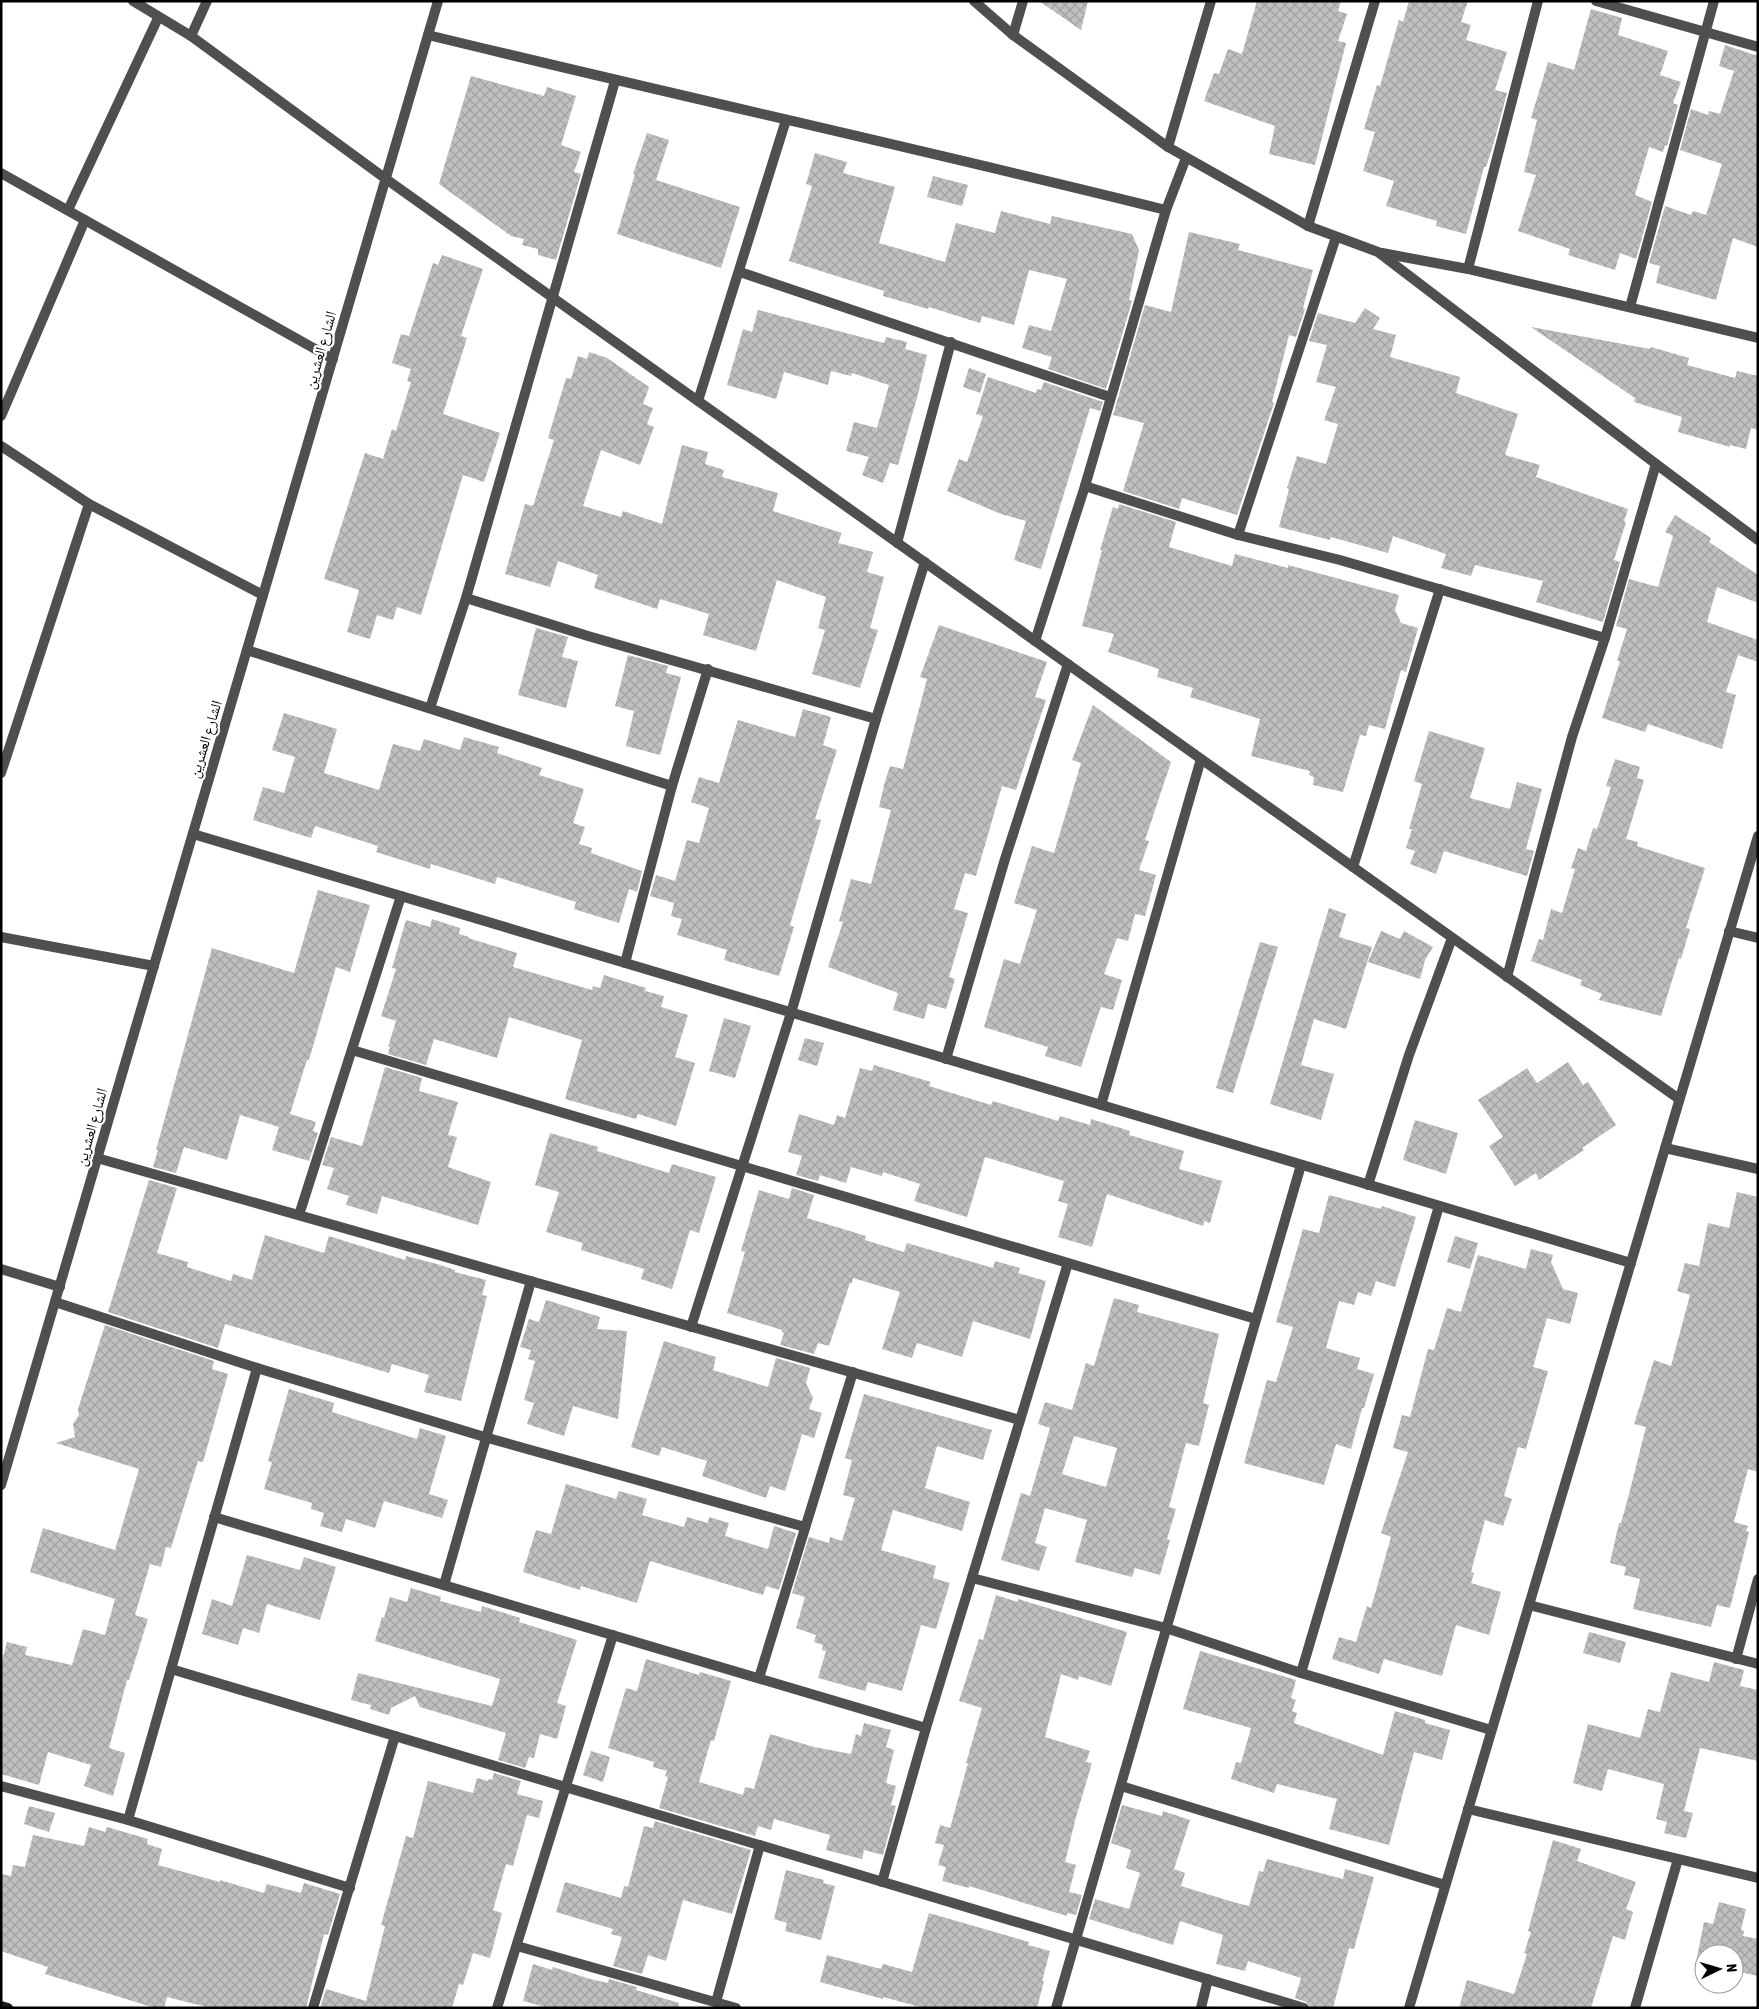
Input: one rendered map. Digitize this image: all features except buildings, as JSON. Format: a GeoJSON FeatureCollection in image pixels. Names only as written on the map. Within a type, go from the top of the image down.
{"type":"FeatureCollection","features":[{"type":"Feature","properties":{"kind":"main road"},"geometry":{"type":"LineString","coordinates":[[1,2006],[8,2008]]}},
{"type":"Feature","properties":{"kind":"street"},"geometry":{"type":"LineString","coordinates":[[133,1],[158,18],[191,36],[386,179],[1679,1099]]}},
{"type":"Feature","properties":{"kind":"street"},"geometry":{"type":"LineString","coordinates":[[191,36],[206,1]]}},
{"type":"Feature","properties":{"kind":"street","name":"الشارع العشرين"},"geometry":{"type":"LineString","coordinates":[[1,1485],[438,1]]}},
{"type":"Feature","properties":{"kind":"street"},"geometry":{"type":"LineString","coordinates":[[974,1],[1013,35],[1168,147],[1308,226],[1378,252],[1468,269],[1758,338]]}},
{"type":"Feature","properties":{"kind":"street"},"geometry":{"type":"LineString","coordinates":[[1013,35],[1024,1]]}},
{"type":"Feature","properties":{"kind":"street"},"geometry":{"type":"LineString","coordinates":[[1168,147],[1211,1]]}},
{"type":"Feature","properties":{"kind":"street"},"geometry":{"type":"LineString","coordinates":[[1308,226],[1375,1]]}},
{"type":"Feature","properties":{"kind":"street"},"geometry":{"type":"LineString","coordinates":[[1468,269],[1538,1]]}},
{"type":"Feature","properties":{"kind":"street"},"geometry":{"type":"LineString","coordinates":[[1596,1],[1758,47]]}},
{"type":"Feature","properties":{"kind":"street"},"geometry":{"type":"LineString","coordinates":[[1630,307],[1714,1]]}},
{"type":"Feature","properties":{"kind":"street"},"geometry":{"type":"LineString","coordinates":[[68,210],[158,18]]}},
{"type":"Feature","properties":{"kind":"street"},"geometry":{"type":"LineString","coordinates":[[428,35],[616,81],[1000,169],[1166,210]]}},
{"type":"Feature","properties":{"kind":"street"},"geometry":{"type":"LineString","coordinates":[[430,708],[466,598],[616,81]]}},
{"type":"Feature","properties":{"kind":"street"},"geometry":{"type":"LineString","coordinates":[[698,401],[740,272],[786,120]]}},
{"type":"Feature","properties":{"kind":"street"},"geometry":{"type":"LineString","coordinates":[[1035,641],[1084,486],[1166,210],[1186,158]]}},
{"type":"Feature","properties":{"kind":"street"},"geometry":{"type":"LineString","coordinates":[[1,173],[333,359]]}},
{"type":"Feature","properties":{"kind":"street"},"geometry":{"type":"LineString","coordinates":[[1,416],[85,220]]}},
{"type":"Feature","properties":{"kind":"street"},"geometry":{"type":"LineString","coordinates":[[1238,535],[1336,237]]}},
{"type":"Feature","properties":{"kind":"street"},"geometry":{"type":"LineString","coordinates":[[1378,252],[1758,540]]}},
{"type":"Feature","properties":{"kind":"street"},"geometry":{"type":"LineString","coordinates":[[740,272],[1110,397]]}},
{"type":"Feature","properties":{"kind":"street"},"geometry":{"type":"LineString","coordinates":[[897,543],[951,342]]}},
{"type":"Feature","properties":{"kind":"street"},"geometry":{"type":"LineString","coordinates":[[1,446],[89,504],[263,595]]}},
{"type":"Feature","properties":{"kind":"street"},"geometry":{"type":"LineString","coordinates":[[1507,976],[1572,737],[1605,638],[1656,464]]}},
{"type":"Feature","properties":{"kind":"street"},"geometry":{"type":"LineString","coordinates":[[1084,486],[1238,535],[1340,560],[1605,638]]}},
{"type":"Feature","properties":{"kind":"street"},"geometry":{"type":"LineString","coordinates":[[1,773],[89,504]]}},
{"type":"Feature","properties":{"kind":"street"},"geometry":{"type":"LineString","coordinates":[[691,1327],[791,1013],[876,720],[925,562]]}},
{"type":"Feature","properties":{"kind":"street"},"geometry":{"type":"LineString","coordinates":[[1353,867],[1440,589]]}},
{"type":"Feature","properties":{"kind":"street"},"geometry":{"type":"LineString","coordinates":[[466,598],[588,636],[708,669],[876,720]]}},
{"type":"Feature","properties":{"kind":"street"},"geometry":{"type":"LineString","coordinates":[[247,650],[672,786]]}},
{"type":"Feature","properties":{"kind":"street"},"geometry":{"type":"LineString","coordinates":[[946,1059],[1005,859],[1068,664]]}},
{"type":"Feature","properties":{"kind":"street"},"geometry":{"type":"LineString","coordinates":[[625,963],[672,786],[708,669]]}},
{"type":"Feature","properties":{"kind":"street"},"geometry":{"type":"LineString","coordinates":[[1101,1105],[1148,938],[1202,759]]}},
{"type":"Feature","properties":{"kind":"street"},"geometry":{"type":"LineString","coordinates":[[193,834],[1631,1263]]}},
{"type":"Feature","properties":{"kind":"street"},"geometry":{"type":"LineString","coordinates":[[1409,2008],[1758,836]]}},
{"type":"Feature","properties":{"kind":"street"},"geometry":{"type":"LineString","coordinates":[[299,1215],[401,896]]}},
{"type":"Feature","properties":{"kind":"street"},"geometry":{"type":"LineString","coordinates":[[1729,931],[1758,938]]}},
{"type":"Feature","properties":{"kind":"street"},"geometry":{"type":"LineString","coordinates":[[1,936],[154,966]]}},
{"type":"Feature","properties":{"kind":"street"},"geometry":{"type":"LineString","coordinates":[[1368,1185],[1410,1055],[1452,938]]}},
{"type":"Feature","properties":{"kind":"street"},"geometry":{"type":"LineString","coordinates":[[352,1050],[1256,1319]]}},
{"type":"Feature","properties":{"kind":"street"},"geometry":{"type":"LineString","coordinates":[[1665,1148],[1758,1169]]}},
{"type":"Feature","properties":{"kind":"street"},"geometry":{"type":"LineString","coordinates":[[97,1158],[1020,1420]]}},
{"type":"Feature","properties":{"kind":"street"},"geometry":{"type":"LineString","coordinates":[[1056,2008],[1301,1165]]}},
{"type":"Feature","properties":{"kind":"street"},"geometry":{"type":"LineString","coordinates":[[1301,1673],[1439,1206]]}},
{"type":"Feature","properties":{"kind":"street"},"geometry":{"type":"LineString","coordinates":[[882,1882],[926,1728],[1068,1263]]}},
{"type":"Feature","properties":{"kind":"street"},"geometry":{"type":"LineString","coordinates":[[1,1269],[60,1287]]}},
{"type":"Feature","properties":{"kind":"street"},"geometry":{"type":"LineString","coordinates":[[444,1585],[488,1438],[531,1281]]}},
{"type":"Feature","properties":{"kind":"street"},"geometry":{"type":"LineString","coordinates":[[55,1302],[257,1368],[488,1438],[804,1527]]}},
{"type":"Feature","properties":{"kind":"street"},"geometry":{"type":"LineString","coordinates":[[128,1820],[257,1368]]}},
{"type":"Feature","properties":{"kind":"street"},"geometry":{"type":"LineString","coordinates":[[759,1678],[853,1372]]}},
{"type":"Feature","properties":{"kind":"street"},"geometry":{"type":"LineString","coordinates":[[214,1517],[926,1728]]}},
{"type":"Feature","properties":{"kind":"street"},"geometry":{"type":"LineString","coordinates":[[972,1578],[1166,1628],[1301,1673],[1491,1730]]}},
{"type":"Feature","properties":{"kind":"street"},"geometry":{"type":"LineString","coordinates":[[1736,1659],[1758,1579]]}},
{"type":"Feature","properties":{"kind":"street"},"geometry":{"type":"LineString","coordinates":[[1529,1605],[1758,1664]]}},
{"type":"Feature","properties":{"kind":"street"},"geometry":{"type":"LineString","coordinates":[[497,2008],[613,1635]]}},
{"type":"Feature","properties":{"kind":"street"},"geometry":{"type":"LineString","coordinates":[[171,1669],[1304,2008]]}},
{"type":"Feature","properties":{"kind":"street"},"geometry":{"type":"LineString","coordinates":[[313,2008],[395,1736]]}},
{"type":"Feature","properties":{"kind":"street"},"geometry":{"type":"LineString","coordinates":[[1,1786],[128,1820],[350,1888]]}},
{"type":"Feature","properties":{"kind":"street"},"geometry":{"type":"LineString","coordinates":[[1121,1786],[1445,1885]]}},
{"type":"Feature","properties":{"kind":"street"},"geometry":{"type":"LineString","coordinates":[[1468,1809],[1758,1878]]}},
{"type":"Feature","properties":{"kind":"street"},"geometry":{"type":"LineString","coordinates":[[716,2002],[760,1845]]}},
{"type":"Feature","properties":{"kind":"street"},"geometry":{"type":"LineString","coordinates":[[1635,2008],[1678,1859]]}},
{"type":"Feature","properties":{"kind":"street"},"geometry":{"type":"LineString","coordinates":[[517,1946],[736,2008]]}},
{"type":"Feature","properties":{"kind":"street"},"geometry":{"type":"LineString","coordinates":[[1200,2008],[1208,1979]]}}]}
